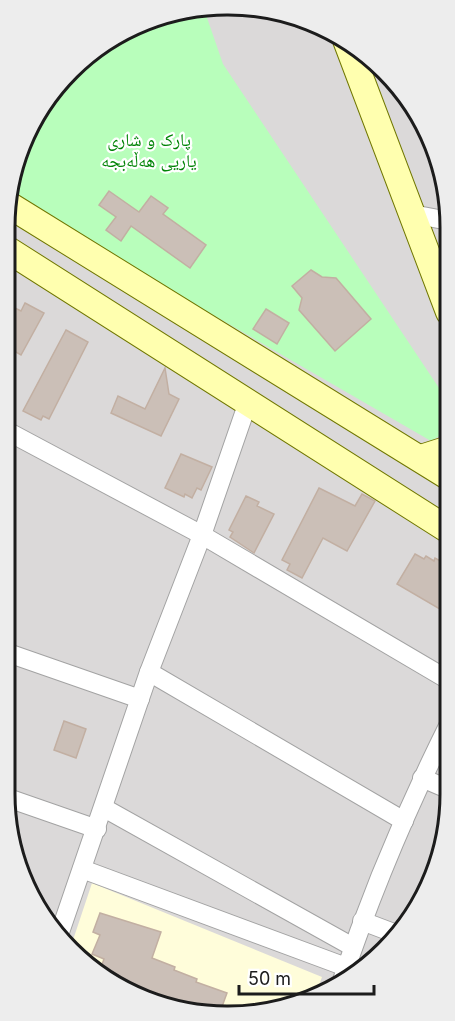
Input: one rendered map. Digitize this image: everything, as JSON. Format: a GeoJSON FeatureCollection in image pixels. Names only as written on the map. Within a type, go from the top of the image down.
{"type":"FeatureCollection","features":[{"type":"Feature","properties":{"kind":"main road"},"geometry":{"type":"LineString","coordinates":[[352,55],[440,288]]}},
{"type":"Feature","properties":{"kind":"main road"},"geometry":{"type":"LineString","coordinates":[[16,209],[440,471]]}},
{"type":"Feature","properties":{"kind":"main road"},"geometry":{"type":"LineString","coordinates":[[15,255],[440,525]]}},
{"type":"Feature","properties":{"kind":"main road"},"geometry":{"type":"LineString","coordinates":[[421,458],[440,452]]}},
{"type":"Feature","properties":{"kind":"street"},"geometry":{"type":"LineString","coordinates":[[412,214],[440,219]]}},
{"type":"Feature","properties":{"kind":"street"},"geometry":{"type":"LineString","coordinates":[[62,927],[149,672],[202,535],[248,402]]}},
{"type":"Feature","properties":{"kind":"street"},"geometry":{"type":"LineString","coordinates":[[15,436],[202,535],[440,675]]}},
{"type":"Feature","properties":{"kind":"street"},"geometry":{"type":"LineString","coordinates":[[15,656],[140,699]]}},
{"type":"Feature","properties":{"kind":"street"},"geometry":{"type":"LineString","coordinates":[[149,672],[404,821]]}},
{"type":"Feature","properties":{"kind":"street"},"geometry":{"type":"LineString","coordinates":[[345,971],[362,921],[422,778],[440,742]]}},
{"type":"Feature","properties":{"kind":"street"},"geometry":{"type":"LineString","coordinates":[[422,778],[440,786]]}},
{"type":"Feature","properties":{"kind":"street"},"geometry":{"type":"LineString","coordinates":[[15,800],[97,829]]}},
{"type":"Feature","properties":{"kind":"street"},"geometry":{"type":"LineString","coordinates":[[104,808],[353,947]]}},
{"type":"Feature","properties":{"kind":"street"},"geometry":{"type":"LineString","coordinates":[[82,869],[346,967]]}},
{"type":"Feature","properties":{"kind":"street"},"geometry":{"type":"LineString","coordinates":[[362,921],[389,931]]}},
{"type":"Feature","properties":{"kind":"shaded area"},"geometry":{"type":"Polygon","coordinates":[[[214,15],[241,15],[296,26],[346,51],[387,87],[412,121],[429,159],[436,186],[440,214],[440,807],[429,862],[412,900],[396,923],[378,944],[346,970],[309,990],[282,999],[241,1006],[214,1006],[173,999],[146,990],[109,970],[77,944],[43,900],[31,875],[22,848],[15,807],[15,214],[26,159],[43,121],[68,87],[87,68],[121,43],[159,26],[214,15]]]}},
{"type":"Feature","properties":{"kind":"shaded area"},"geometry":{"type":"Polygon","coordinates":[[[92,883],[322,977],[319,985],[309,990],[269,1002],[241,1006],[214,1006],[186,1002],[159,995],[121,978],[98,962],[73,940],[92,883]]]}},
{"type":"Feature","properties":{"kind":"green space","name":"پارک و شاری یاریی ھەڵەبجە"},"geometry":{"type":"Polygon","coordinates":[[[206,16],[223,64],[440,390],[440,436],[431,441],[168,289],[18,195],[26,159],[43,121],[77,77],[121,43],[146,31],[173,22],[206,16]]]}},
{"type":"Feature","properties":{"kind":"building"},"geometry":{"type":"Polygon","coordinates":[[[109,191],[139,212],[151,196],[168,208],[163,214],[206,245],[190,268],[131,226],[121,241],[106,230],[116,217],[99,205],[109,191]]]}},
{"type":"Feature","properties":{"kind":"building"},"geometry":{"type":"Polygon","coordinates":[[[311,270],[322,277],[336,278],[371,319],[335,351],[299,310],[302,298],[292,286],[311,270]]]}},
{"type":"Feature","properties":{"kind":"building"},"geometry":{"type":"Polygon","coordinates":[[[25,303],[44,313],[21,355],[15,351],[15,308],[21,311],[25,303]]]}},
{"type":"Feature","properties":{"kind":"building"},"geometry":{"type":"Polygon","coordinates":[[[266,309],[289,323],[277,344],[253,329],[266,309]]]}},
{"type":"Feature","properties":{"kind":"building"},"geometry":{"type":"Polygon","coordinates":[[[66,330],[88,342],[49,419],[43,416],[41,420],[23,411],[66,330]]]}},
{"type":"Feature","properties":{"kind":"building"},"geometry":{"type":"Polygon","coordinates":[[[165,368],[169,394],[179,399],[161,436],[111,413],[118,396],[145,409],[165,368]]]}},
{"type":"Feature","properties":{"kind":"building"},"geometry":{"type":"Polygon","coordinates":[[[181,454],[212,467],[201,490],[197,488],[192,498],[185,494],[184,497],[165,488],[181,454]]]}},
{"type":"Feature","properties":{"kind":"building"},"geometry":{"type":"Polygon","coordinates":[[[319,488],[355,506],[362,494],[375,501],[347,551],[323,538],[302,578],[287,570],[290,564],[282,560],[319,488]]]}},
{"type":"Feature","properties":{"kind":"building"},"geometry":{"type":"Polygon","coordinates":[[[246,496],[259,502],[257,506],[274,514],[254,553],[230,537],[233,532],[229,530],[246,496]]]}},
{"type":"Feature","properties":{"kind":"building"},"geometry":{"type":"Polygon","coordinates":[[[415,554],[424,559],[426,556],[434,561],[435,558],[440,561],[440,609],[397,584],[415,554]]]}},
{"type":"Feature","properties":{"kind":"building"},"geometry":{"type":"Polygon","coordinates":[[[64,721],[86,729],[76,758],[54,750],[64,721]]]}},
{"type":"Feature","properties":{"kind":"building"},"geometry":{"type":"Polygon","coordinates":[[[100,913],[161,932],[152,958],[197,979],[196,982],[227,993],[222,1006],[173,999],[121,978],[102,965],[104,959],[92,954],[100,935],[93,932],[100,913]]]}}]}
